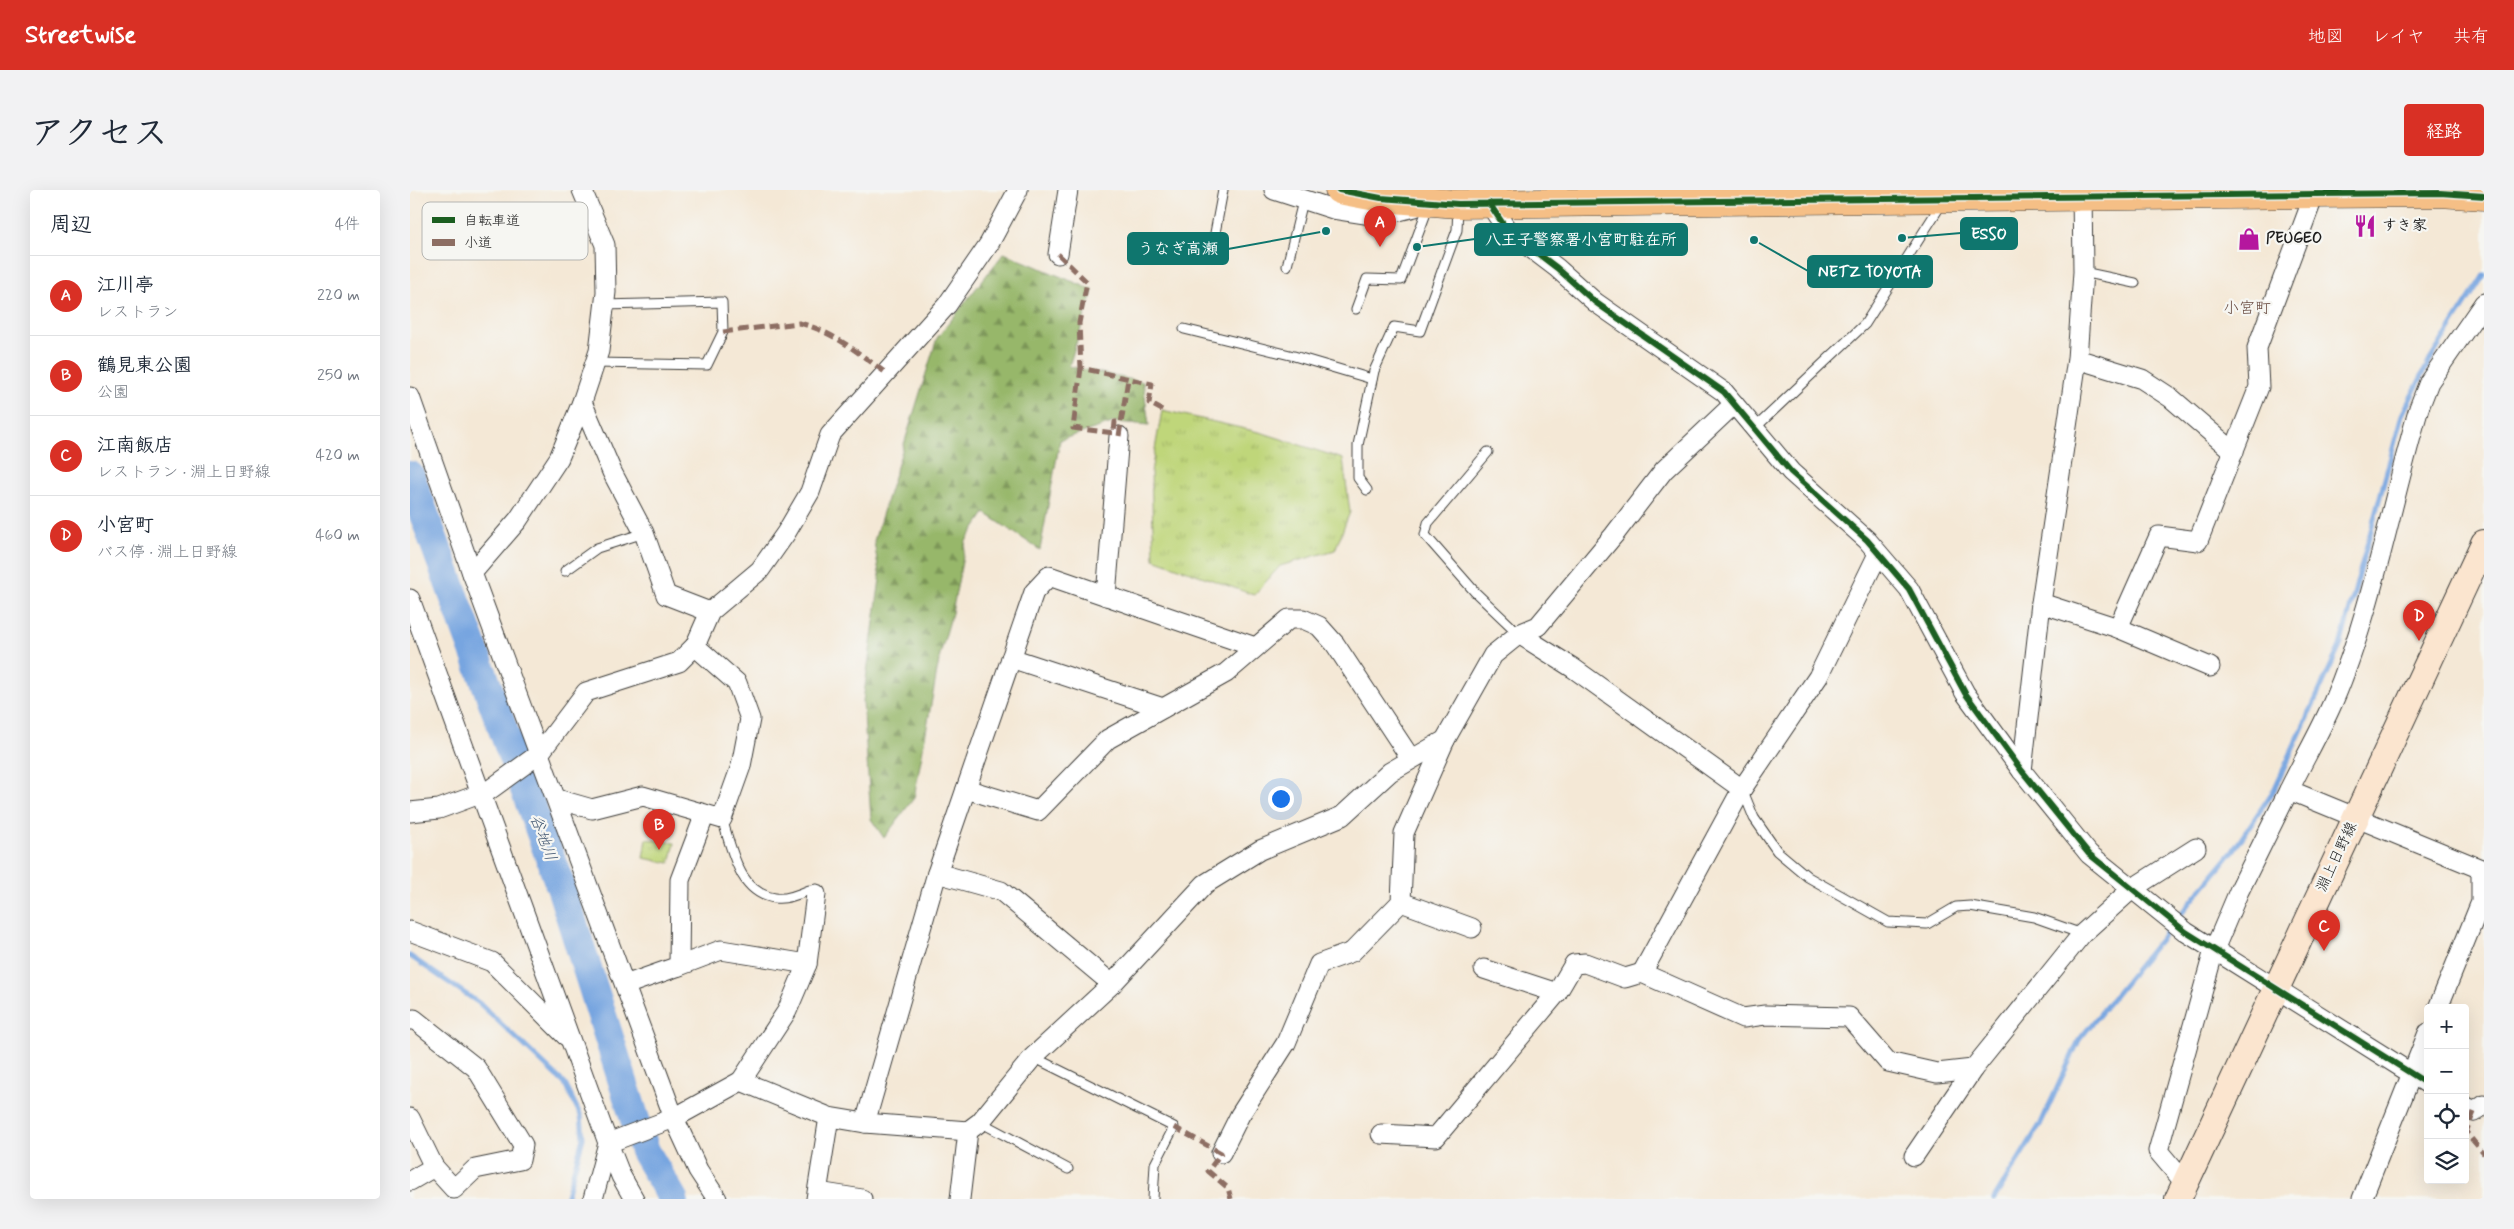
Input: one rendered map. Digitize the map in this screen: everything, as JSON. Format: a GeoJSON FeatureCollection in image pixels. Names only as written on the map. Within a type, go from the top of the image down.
{"type":"FeatureCollection","features":[{"type":"Feature","properties":{"kind":"main road"},"geometry":{"type":"LineString","coordinates":[[1339,190],[1381,198],[1433,196],[1458,217],[1489,203],[2082,193],[2441,192],[2484,196]]}},
{"type":"Feature","properties":{"kind":"main road","name":"淵上日野線"},"geometry":{"type":"LineString","coordinates":[[2182,1191],[2484,543]]}},
{"type":"Feature","properties":{"kind":"street"},"geometry":{"type":"LineString","coordinates":[[582,190],[587,202]]}},
{"type":"Feature","properties":{"kind":"street"},"geometry":{"type":"LineString","coordinates":[[410,812],[439,810],[484,793],[537,756],[586,692],[679,662],[695,646],[710,612],[760,570],[786,533],[810,492],[830,435],[947,305],[989,244],[1018,190]]}},
{"type":"Feature","properties":{"kind":"street"},"geometry":{"type":"LineString","coordinates":[[1058,254],[1068,190]]}},
{"type":"Feature","properties":{"kind":"street"},"geometry":{"type":"LineString","coordinates":[[1274,190],[1303,201],[1333,209],[1378,216],[1433,196]]}},
{"type":"Feature","properties":{"kind":"street"},"geometry":{"type":"LineString","coordinates":[[1400,190],[1433,196]]}},
{"type":"Feature","properties":{"kind":"street"},"geometry":{"type":"LineString","coordinates":[[2118,628],[2159,536],[2198,541],[2259,387],[2257,348],[2315,192]]}},
{"type":"Feature","properties":{"kind":"street"},"geometry":{"type":"LineString","coordinates":[[2022,771],[2041,603],[2077,359],[2083,272],[2082,193]]}},
{"type":"Feature","properties":{"kind":"street"},"geometry":{"type":"LineString","coordinates":[[1489,203],[1507,230],[1557,268],[1604,309],[1724,392],[1756,427],[1791,472],[1867,540],[1909,589],[1965,693],[2022,771],[2089,854],[2186,932],[2424,1082]]}},
{"type":"Feature","properties":{"kind":"street"},"geometry":{"type":"LineString","coordinates":[[472,573],[518,520],[558,458],[582,402],[595,364],[599,351],[604,304],[605,245],[588,204]]}},
{"type":"Feature","properties":{"kind":"street"},"geometry":{"type":"LineString","coordinates":[[2182,1191],[2158,1151],[2214,950],[2239,891],[2333,703],[2370,591],[2418,408],[2429,382],[2484,302]]}},
{"type":"Feature","properties":{"kind":"street"},"geometry":{"type":"LineString","coordinates":[[2077,359],[2142,379],[2171,398],[2234,452]]}},
{"type":"Feature","properties":{"kind":"street"},"geometry":{"type":"LineString","coordinates":[[411,400],[537,756],[557,799],[625,985],[669,1120],[717,1199]]}},
{"type":"Feature","properties":{"kind":"street"},"geometry":{"type":"LineString","coordinates":[[582,402],[612,472],[644,533],[666,595],[710,612]]}},
{"type":"Feature","properties":{"kind":"street"},"geometry":{"type":"LineString","coordinates":[[1221,1153],[1240,1115],[1286,1043],[1319,964],[1352,952],[1401,902],[1404,833],[1445,740],[1494,654],[1519,634],[1538,626],[1614,535],[1664,470],[1734,404]]}},
{"type":"Feature","properties":{"kind":"street"},"geometry":{"type":"LineString","coordinates":[[1106,596],[1119,436]]}},
{"type":"Feature","properties":{"kind":"street"},"geometry":{"type":"LineString","coordinates":[[1642,973],[1742,789],[1818,677],[1878,554]]}},
{"type":"Feature","properties":{"kind":"street"},"geometry":{"type":"LineString","coordinates":[[865,1123],[937,873],[1034,592],[1049,576],[1255,647]]}},
{"type":"Feature","properties":{"kind":"street"},"geometry":{"type":"LineString","coordinates":[[410,599],[484,793],[621,1176],[634,1199]]}},
{"type":"Feature","properties":{"kind":"street"},"geometry":{"type":"LineString","coordinates":[[2041,603],[2118,628],[2210,667]]}},
{"type":"Feature","properties":{"kind":"street"},"geometry":{"type":"LineString","coordinates":[[966,789],[1038,812],[1108,739],[1226,673],[1255,647],[1268,639],[1289,619],[1303,619],[1319,626],[1336,644],[1411,759]]}},
{"type":"Feature","properties":{"kind":"street"},"geometry":{"type":"LineString","coordinates":[[1519,634],[1573,668],[1742,789]]}},
{"type":"Feature","properties":{"kind":"street"},"geometry":{"type":"LineString","coordinates":[[679,966],[680,880],[742,766],[750,719],[737,684],[695,646]]}},
{"type":"Feature","properties":{"kind":"street"},"geometry":{"type":"LineString","coordinates":[[1011,658],[1163,708]]}},
{"type":"Feature","properties":{"kind":"street"},"geometry":{"type":"LineString","coordinates":[[960,1199],[974,1126],[1033,1057],[1112,984],[1205,884],[1260,850],[1342,816],[1390,772],[1445,740]]}},
{"type":"Feature","properties":{"kind":"street"},"geometry":{"type":"LineString","coordinates":[[2289,790],[2355,819],[2482,868],[2480,902],[2440,1004]]}},
{"type":"Feature","properties":{"kind":"street"},"geometry":{"type":"LineString","coordinates":[[557,799],[592,809],[643,796],[714,816]]}},
{"type":"Feature","properties":{"kind":"street"},"geometry":{"type":"LineString","coordinates":[[1914,1156],[1973,1069],[2082,934],[2133,888],[2196,848]]}},
{"type":"Feature","properties":{"kind":"street"},"geometry":{"type":"LineString","coordinates":[[937,873],[1001,891],[1112,984]]}},
{"type":"Feature","properties":{"kind":"street"},"geometry":{"type":"LineString","coordinates":[[610,1142],[669,1120],[741,1081],[787,1011],[806,964],[816,894]]}},
{"type":"Feature","properties":{"kind":"street"},"geometry":{"type":"LineString","coordinates":[[1401,902],[1472,928]]}},
{"type":"Feature","properties":{"kind":"street"},"geometry":{"type":"LineString","coordinates":[[410,931],[492,962],[572,1042]]}},
{"type":"Feature","properties":{"kind":"street"},"geometry":{"type":"LineString","coordinates":[[625,985],[721,950],[806,964]]}},
{"type":"Feature","properties":{"kind":"street"},"geometry":{"type":"LineString","coordinates":[[1381,1134],[1436,1137],[1557,993],[1574,964],[1585,963],[1625,978],[1642,973],[1743,1018],[1765,1015],[1849,1016],[1888,1062],[1937,1074],[1973,1069]]}},
{"type":"Feature","properties":{"kind":"street"},"geometry":{"type":"LineString","coordinates":[[1484,969],[1557,993]]}},
{"type":"Feature","properties":{"kind":"street"},"geometry":{"type":"LineString","coordinates":[[410,1020],[414,1019],[476,1068],[523,1145],[520,1160],[475,1169],[454,1189],[434,1167],[410,1118]]}},
{"type":"Feature","properties":{"kind":"street"},"geometry":{"type":"LineString","coordinates":[[2362,1199],[2424,1043]]}},
{"type":"Feature","properties":{"kind":"street"},"geometry":{"type":"LineString","coordinates":[[741,1081],[830,1117],[865,1123],[974,1126]]}},
{"type":"Feature","properties":{"kind":"street"},"geometry":{"type":"LineString","coordinates":[[2469,1109],[2474,1112],[2484,1105]]}},
{"type":"Feature","properties":{"kind":"street"},"geometry":{"type":"LineString","coordinates":[[830,1117],[817,1196],[862,1199]]}},
{"type":"Feature","properties":{"kind":"street"},"geometry":{"type":"LineString","coordinates":[[593,1199],[610,1142]]}},
{"type":"Feature","properties":{"kind":"street"},"geometry":{"type":"LineString","coordinates":[[410,1181],[434,1167]]}},
{"type":"Feature","properties":{"kind":"lane"},"geometry":{"type":"LineString","coordinates":[[1215,233],[1223,190]]}},
{"type":"Feature","properties":{"kind":"lane"},"geometry":{"type":"LineString","coordinates":[[1356,309],[1367,279],[1401,280],[1433,196]]}},
{"type":"Feature","properties":{"kind":"lane"},"geometry":{"type":"LineString","coordinates":[[1756,427],[1865,324],[1952,196]]}},
{"type":"Feature","properties":{"kind":"lane"},"geometry":{"type":"LineString","coordinates":[[1287,266],[1303,201]]}},
{"type":"Feature","properties":{"kind":"lane"},"geometry":{"type":"LineString","coordinates":[[1367,490],[1358,478],[1358,446],[1372,379],[1394,327],[1420,331],[1458,217]]}},
{"type":"Feature","properties":{"kind":"lane"},"geometry":{"type":"LineString","coordinates":[[2083,272],[2135,283]]}},
{"type":"Feature","properties":{"kind":"lane"},"geometry":{"type":"LineString","coordinates":[[595,364],[707,365],[723,332],[722,302],[604,304]]}},
{"type":"Feature","properties":{"kind":"lane"},"geometry":{"type":"LineString","coordinates":[[1184,329],[1294,356],[1372,379]]}},
{"type":"Feature","properties":{"kind":"lane"},"geometry":{"type":"LineString","coordinates":[[1488,452],[1428,523],[1425,535],[1475,592],[1519,634]]}},
{"type":"Feature","properties":{"kind":"lane"},"geometry":{"type":"LineString","coordinates":[[565,570],[597,548],[644,533]]}},
{"type":"Feature","properties":{"kind":"lane"},"geometry":{"type":"LineString","coordinates":[[1742,789],[1754,818],[1777,851],[1808,877],[1888,922],[1927,924],[1956,907],[1970,906],[2034,917],[2082,934]]}},
{"type":"Feature","properties":{"kind":"lane"},"geometry":{"type":"LineString","coordinates":[[714,816],[741,876],[760,892],[776,899],[809,890],[816,894]]}},
{"type":"Feature","properties":{"kind":"lane"},"geometry":{"type":"LineString","coordinates":[[1033,1057],[1174,1127],[1155,1164],[1154,1199]]}},
{"type":"Feature","properties":{"kind":"lane"},"geometry":{"type":"LineString","coordinates":[[974,1126],[1068,1169]]}},
{"type":"Feature","properties":{"kind":"green space"},"geometry":{"type":"Polygon","coordinates":[[[1004,253],[1093,290],[1069,366],[1143,382],[1149,425],[1115,422],[1060,440],[1040,550],[985,513],[966,541],[952,613],[940,655],[914,798],[884,838],[871,819],[863,701],[880,579],[874,541],[937,338],[1004,253]]]}},
{"type":"Feature","properties":{"kind":"green space"},"geometry":{"type":"Polygon","coordinates":[[[1162,410],[1263,433],[1343,459],[1350,512],[1335,550],[1280,566],[1254,595],[1154,559],[1151,472],[1162,410]]]}},
{"type":"Feature","properties":{"kind":"green space"},"geometry":{"type":"Polygon","coordinates":[[[646,839],[675,843],[670,863],[643,858],[646,839]]]}},
{"type":"Feature","properties":{"kind":"waterway"},"geometry":{"type":"LineString","coordinates":[[2177,919],[2233,851],[2274,790],[2340,646],[2402,415],[2430,360],[2484,275]]}},
{"type":"Feature","properties":{"kind":"waterway","name":"谷地川"},"geometry":{"type":"LineString","coordinates":[[410,476],[562,890],[645,1151],[673,1199]]}},
{"type":"Feature","properties":{"kind":"waterway"},"geometry":{"type":"LineString","coordinates":[[1994,1199],[2041,1123],[2079,1040],[2171,926]]}},
{"type":"Feature","properties":{"kind":"waterway"},"geometry":{"type":"LineString","coordinates":[[410,956],[479,1003],[565,1084],[581,1116],[583,1138],[566,1199]]}},
{"type":"Feature","properties":{"kind":"marked path"},"geometry":{"type":"LineString","coordinates":[[1058,254],[1087,282],[1079,323],[1081,368],[1152,384],[1149,403],[1162,410]]}},
{"type":"Feature","properties":{"kind":"marked path"},"geometry":{"type":"LineString","coordinates":[[723,332],[799,323],[834,337],[886,373]]}},
{"type":"Feature","properties":{"kind":"marked path"},"geometry":{"type":"LineString","coordinates":[[1081,368],[1073,428],[1114,433],[1115,422],[1121,422]]}},
{"type":"Feature","properties":{"kind":"marked path"},"geometry":{"type":"LineString","coordinates":[[1119,436],[1128,379]]}},
{"type":"Feature","properties":{"kind":"marked path"},"geometry":{"type":"LineString","coordinates":[[2474,1112],[2466,1132],[2484,1154]]}},
{"type":"Feature","properties":{"kind":"marked path"},"geometry":{"type":"LineString","coordinates":[[1174,1127],[1221,1153],[1208,1171],[1228,1188],[1231,1199]]}},
{"type":"Feature","properties":{"kind":"cycle path"},"geometry":{"type":"LineString","coordinates":[[1339,190],[1381,198],[1458,204],[2440,193],[2484,196]]}},
{"type":"Feature","properties":{"kind":"cycle path"},"geometry":{"type":"LineString","coordinates":[[1489,203],[1507,230],[1557,268],[1595,302],[1724,392],[1791,472],[1867,540],[1909,589],[1965,693],[2022,771],[2089,854],[2186,932],[2424,1081]]}},
{"type":"Feature","properties":{"kind":"place","name":"すき家"},"geometry":{"type":"Point","coordinates":[2365,226]}},
{"type":"Feature","properties":{"kind":"place","name":"うなぎ高瀬"},"geometry":{"type":"Point","coordinates":[1326,231]}},
{"type":"Feature","properties":{"kind":"place","name":"ESSO"},"geometry":{"type":"Point","coordinates":[1902,238]}},
{"type":"Feature","properties":{"kind":"place","name":"PEUGEO"},"geometry":{"type":"Point","coordinates":[2249,239]}},
{"type":"Feature","properties":{"kind":"place","name":"NETZ TOYOTA"},"geometry":{"type":"Point","coordinates":[1754,240]}},
{"type":"Feature","properties":{"kind":"place","name":"江川亭"},"geometry":{"type":"Point","coordinates":[1380,247]}},
{"type":"Feature","properties":{"kind":"place","name":"八王子警察署小宮町駐在所"},"geometry":{"type":"Point","coordinates":[1417,247]}},
{"type":"Feature","properties":{"kind":"place","name":"小宮町"},"geometry":{"type":"Point","coordinates":[2419,641]}},
{"type":"Feature","properties":{"kind":"place","name":"鶴見東公園"},"geometry":{"type":"Point","coordinates":[659,850]}},
{"type":"Feature","properties":{"kind":"place","name":"江南飯店"},"geometry":{"type":"Point","coordinates":[2324,951]}},
{"type":"Feature","properties":{"kind":"district","name":"小宮町"},"geometry":{"type":"Point","coordinates":[2247,308]}}]}
